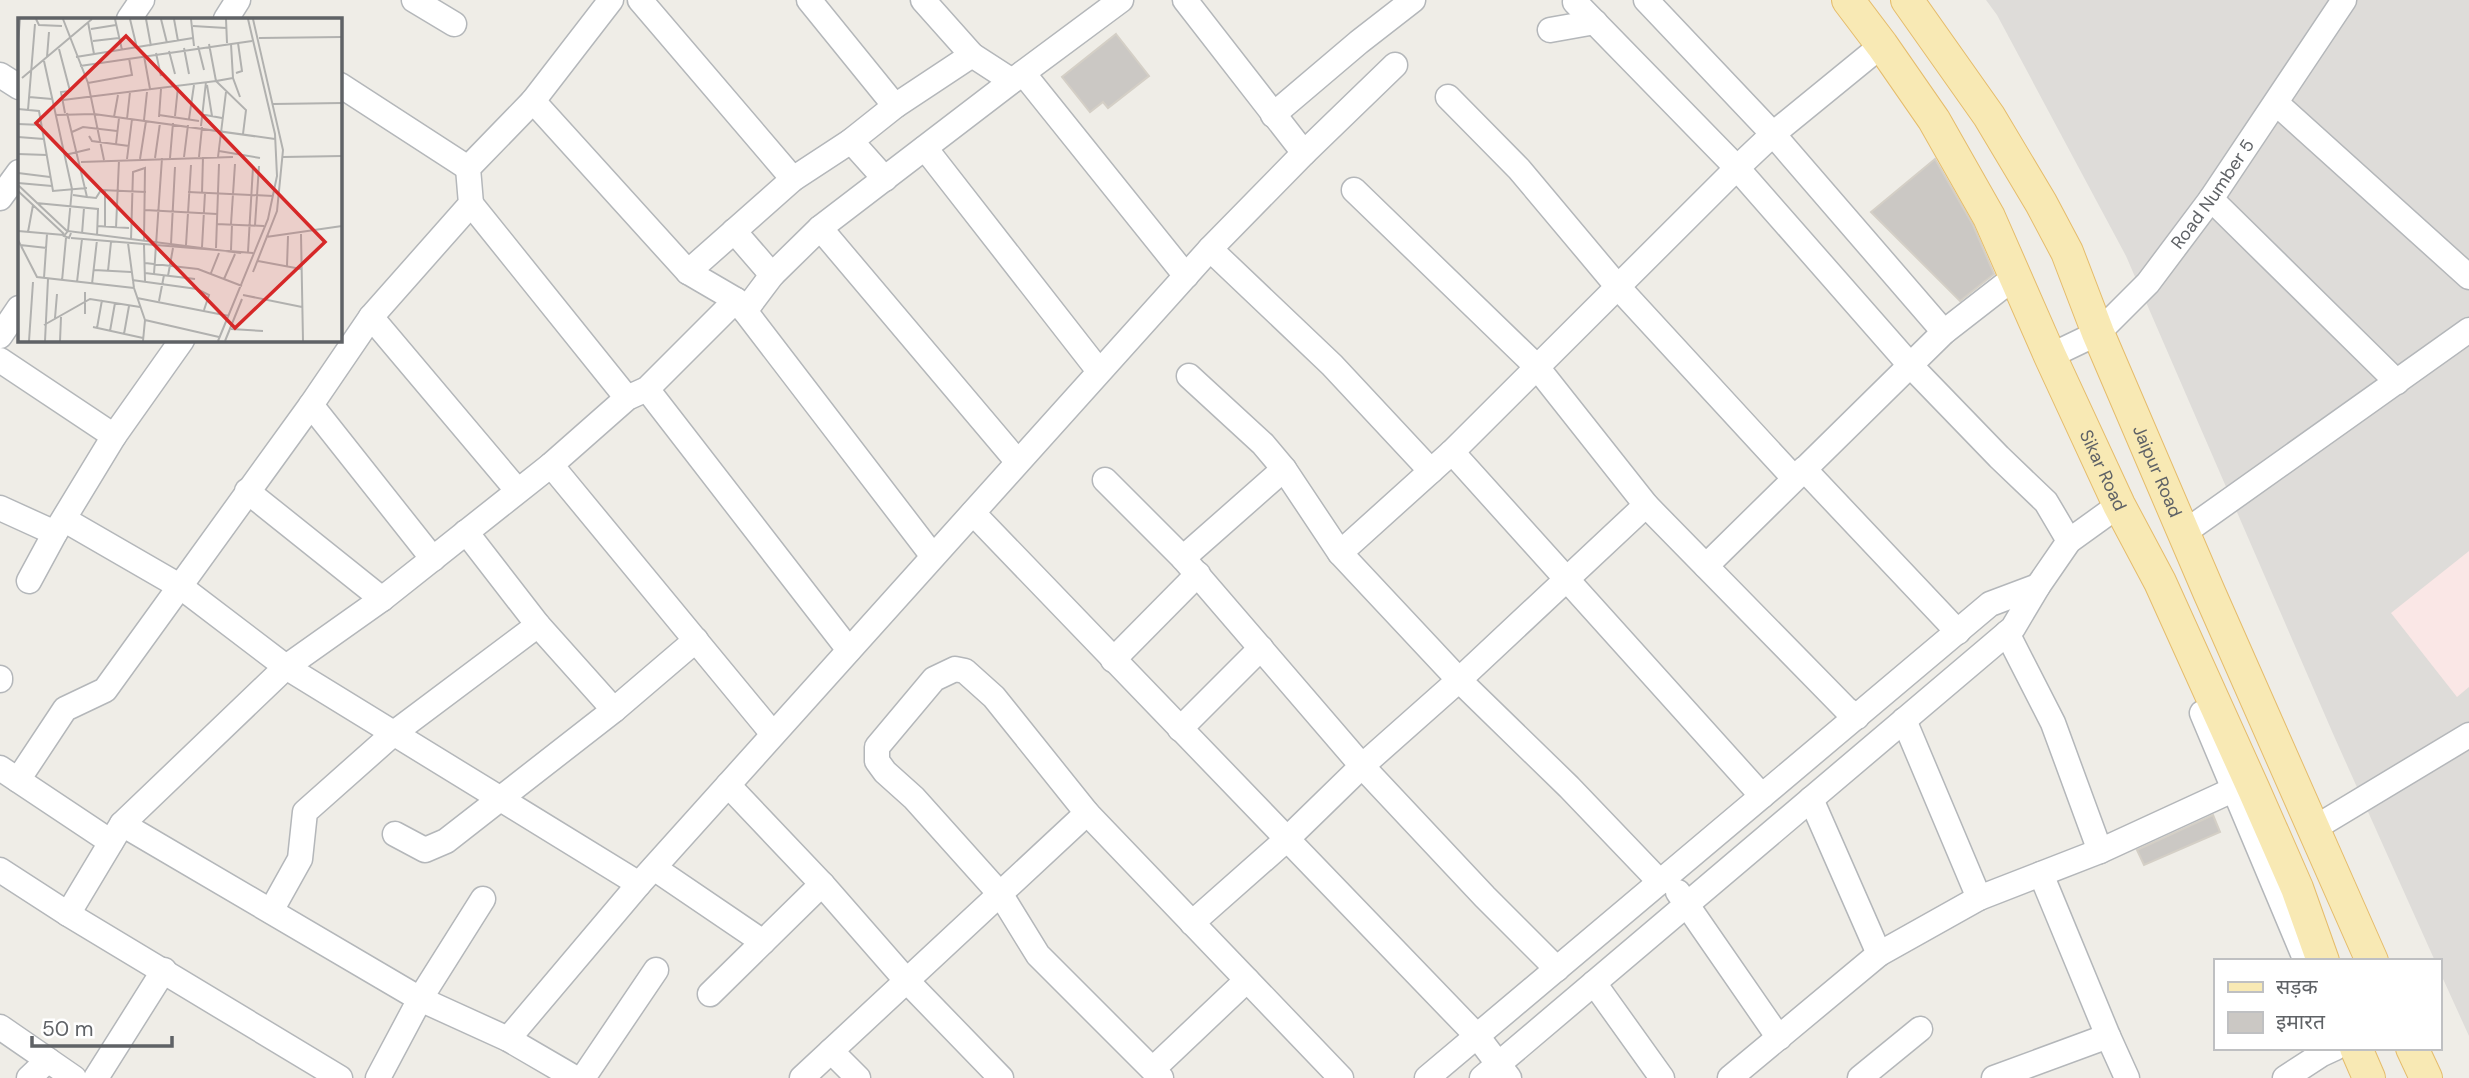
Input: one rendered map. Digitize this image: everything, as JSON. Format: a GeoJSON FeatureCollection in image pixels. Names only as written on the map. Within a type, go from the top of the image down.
{"type":"FeatureCollection","features":[{"type":"Feature","properties":{"kind":"main road","name":"Sikar Road"},"geometry":{"type":"LineString","coordinates":[[1848,0],[1934,120],[1989,217],[2119,505],[2160,582],[2243,785],[2297,888],[2322,959]]}},
{"type":"Feature","properties":{"kind":"main road","name":"Jaipur Road"},"geometry":{"type":"LineString","coordinates":[[1907,0],[1989,116],[2067,252],[2098,333],[2371,959]]}},
{"type":"Feature","properties":{"kind":"main road"},"geometry":{"type":"LineString","coordinates":[[2357,1050],[2369,1078]]}},
{"type":"Feature","properties":{"kind":"main road"},"geometry":{"type":"LineString","coordinates":[[2413,1050],[2426,1078]]}},
{"type":"Feature","properties":{"kind":"street"},"geometry":{"type":"LineString","coordinates":[[414,0],[454,24]]}},
{"type":"Feature","properties":{"kind":"street"},"geometry":{"type":"LineString","coordinates":[[611,0],[533,102],[468,168],[471,204],[637,393],[849,650]]}},
{"type":"Feature","properties":{"kind":"street"},"geometry":{"type":"LineString","coordinates":[[640,0],[793,179]]}},
{"type":"Feature","properties":{"kind":"street"},"geometry":{"type":"LineString","coordinates":[[809,0],[895,106]]}},
{"type":"Feature","properties":{"kind":"street"},"geometry":{"type":"LineString","coordinates":[[68,914],[117,833],[286,667],[382,599],[551,465],[740,305],[820,229],[1121,0]]}},
{"type":"Feature","properties":{"kind":"street"},"geometry":{"type":"LineString","coordinates":[[1185,0],[1304,153]]}},
{"type":"Feature","properties":{"kind":"street"},"geometry":{"type":"LineString","coordinates":[[1273,115],[1413,0]]}},
{"type":"Feature","properties":{"kind":"street"},"geometry":{"type":"LineString","coordinates":[[1646,0],[1773,134],[1944,332]]}},
{"type":"Feature","properties":{"kind":"street","name":"Road Number 5"},"geometry":{"type":"LineString","coordinates":[[2050,356],[2098,333],[2148,283],[2211,199],[2344,0]]}},
{"type":"Feature","properties":{"kind":"street"},"geometry":{"type":"LineString","coordinates":[[1575,2],[1737,168],[1910,365],[2046,502],[2069,541]]}},
{"type":"Feature","properties":{"kind":"street"},"geometry":{"type":"LineString","coordinates":[[930,3],[972,55],[1018,77],[1185,276]]}},
{"type":"Feature","properties":{"kind":"street"},"geometry":{"type":"LineString","coordinates":[[1550,30],[1595,22]]}},
{"type":"Feature","properties":{"kind":"street"},"geometry":{"type":"LineString","coordinates":[[1340,553],[1452,452],[1773,134],[1882,44]]}},
{"type":"Feature","properties":{"kind":"street"},"geometry":{"type":"LineString","coordinates":[[688,272],[793,179],[972,55]]}},
{"type":"Feature","properties":{"kind":"street"},"geometry":{"type":"LineString","coordinates":[[508,1039],[646,876],[1185,276],[1304,153],[1395,65]]}},
{"type":"Feature","properties":{"kind":"street"},"geometry":{"type":"LineString","coordinates":[[0,75],[18,86]]}},
{"type":"Feature","properties":{"kind":"street"},"geometry":{"type":"LineString","coordinates":[[341,86],[468,168]]}},
{"type":"Feature","properties":{"kind":"street"},"geometry":{"type":"LineString","coordinates":[[1448,97],[1519,169],[1618,287],[1799,474],[1958,632]]}},
{"type":"Feature","properties":{"kind":"street"},"geometry":{"type":"LineString","coordinates":[[533,102],[688,272],[740,305],[932,555]]}},
{"type":"Feature","properties":{"kind":"street"},"geometry":{"type":"LineString","coordinates":[[2276,103],[2469,278]]}},
{"type":"Feature","properties":{"kind":"street"},"geometry":{"type":"LineString","coordinates":[[851,141],[885,179]]}},
{"type":"Feature","properties":{"kind":"street"},"geometry":{"type":"LineString","coordinates":[[925,148],[1099,371]]}},
{"type":"Feature","properties":{"kind":"street"},"geometry":{"type":"LineString","coordinates":[[0,198],[18,173]]}},
{"type":"Feature","properties":{"kind":"street"},"geometry":{"type":"LineString","coordinates":[[1354,190],[1536,366],[1646,505],[1845,708],[1860,714],[1882,739]]}},
{"type":"Feature","properties":{"kind":"street"},"geometry":{"type":"LineString","coordinates":[[2211,199],[2397,382]]}},
{"type":"Feature","properties":{"kind":"street"},"geometry":{"type":"LineString","coordinates":[[471,204],[371,317],[311,405],[105,690],[65,709],[9,774],[117,833],[271,911],[419,999],[508,1039],[575,1078]]}},
{"type":"Feature","properties":{"kind":"street"},"geometry":{"type":"LineString","coordinates":[[820,229],[1017,461]]}},
{"type":"Feature","properties":{"kind":"street"},"geometry":{"type":"LineString","coordinates":[[734,231],[772,275]]}},
{"type":"Feature","properties":{"kind":"street"},"geometry":{"type":"LineString","coordinates":[[1210,249],[1332,365],[1431,471]]}},
{"type":"Feature","properties":{"kind":"street"},"geometry":{"type":"LineString","coordinates":[[1706,566],[1944,332],[2015,276]]}},
{"type":"Feature","properties":{"kind":"street"},"geometry":{"type":"LineString","coordinates":[[0,337],[18,310]]}},
{"type":"Feature","properties":{"kind":"street"},"geometry":{"type":"LineString","coordinates":[[371,317],[517,490]]}},
{"type":"Feature","properties":{"kind":"street"},"geometry":{"type":"LineString","coordinates":[[2185,532],[2469,330]]}},
{"type":"Feature","properties":{"kind":"street"},"geometry":{"type":"LineString","coordinates":[[29,581],[114,436],[181,341]]}},
{"type":"Feature","properties":{"kind":"street"},"geometry":{"type":"LineString","coordinates":[[0,360],[114,436]]}},
{"type":"Feature","properties":{"kind":"street"},"geometry":{"type":"LineString","coordinates":[[1189,376],[1263,444],[1284,469],[1340,553],[1459,680],[1687,904],[1779,1038]]}},
{"type":"Feature","properties":{"kind":"street"},"geometry":{"type":"LineString","coordinates":[[311,405],[433,559]]}},
{"type":"Feature","properties":{"kind":"street"},"geometry":{"type":"LineString","coordinates":[[1452,452],[1762,796]]}},
{"type":"Feature","properties":{"kind":"street"},"geometry":{"type":"LineString","coordinates":[[551,465],[773,734]]}},
{"type":"Feature","properties":{"kind":"street"},"geometry":{"type":"LineString","coordinates":[[1113,660],[1191,566],[1284,469]]}},
{"type":"Feature","properties":{"kind":"street"},"geometry":{"type":"LineString","coordinates":[[1105,480],[1191,566],[1362,766],[1557,969]]}},
{"type":"Feature","properties":{"kind":"street"},"geometry":{"type":"LineString","coordinates":[[247,492],[382,599]]}},
{"type":"Feature","properties":{"kind":"street"},"geometry":{"type":"LineString","coordinates":[[1192,923],[1286,840],[1362,766],[1459,680],[1646,505]]}},
{"type":"Feature","properties":{"kind":"street"},"geometry":{"type":"LineString","coordinates":[[973,513],[1477,1036],[1496,1073],[1594,983],[2007,633],[2069,541],[2119,505]]}},
{"type":"Feature","properties":{"kind":"street"},"geometry":{"type":"LineString","coordinates":[[0,508],[60,526],[181,587],[286,667],[501,799],[763,942]]}},
{"type":"Feature","properties":{"kind":"street"},"geometry":{"type":"LineString","coordinates":[[466,532],[538,625],[614,710]]}},
{"type":"Feature","properties":{"kind":"street"},"geometry":{"type":"LineString","coordinates":[[1427,1078],[1990,604],[2038,586]]}},
{"type":"Feature","properties":{"kind":"street"},"geometry":{"type":"LineString","coordinates":[[271,911],[300,859],[305,813],[394,733],[538,625]]}},
{"type":"Feature","properties":{"kind":"street"},"geometry":{"type":"LineString","coordinates":[[2007,633],[2053,723],[2100,851]]}},
{"type":"Feature","properties":{"kind":"street"},"geometry":{"type":"LineString","coordinates":[[395,834],[425,850],[446,841],[614,710],[696,640]]}},
{"type":"Feature","properties":{"kind":"street"},"geometry":{"type":"LineString","coordinates":[[1180,729],[1261,648]]}},
{"type":"Feature","properties":{"kind":"street"},"geometry":{"type":"LineString","coordinates":[[1247,980],[1157,1074],[1038,955],[1001,895],[914,798],[885,772],[877,761],[877,747],[934,678],[955,668],[965,671],[994,697],[1087,813],[1247,980],[1340,1078]]}},
{"type":"Feature","properties":{"kind":"street"},"geometry":{"type":"LineString","coordinates":[[1904,720],[1979,898]]}},
{"type":"Feature","properties":{"kind":"street"},"geometry":{"type":"LineString","coordinates":[[2313,830],[2469,735]]}},
{"type":"Feature","properties":{"kind":"street"},"geometry":{"type":"LineString","coordinates":[[728,785],[822,884],[906,980],[1001,1078]]}},
{"type":"Feature","properties":{"kind":"street"},"geometry":{"type":"LineString","coordinates":[[1730,1078],[1879,954],[1979,898],[2100,851],[2243,785],[2304,959]]}},
{"type":"Feature","properties":{"kind":"street"},"geometry":{"type":"LineString","coordinates":[[1811,799],[1879,954]]}},
{"type":"Feature","properties":{"kind":"street"},"geometry":{"type":"LineString","coordinates":[[802,1078],[1087,813]]}},
{"type":"Feature","properties":{"kind":"street"},"geometry":{"type":"LineString","coordinates":[[0,870],[340,1078]]}},
{"type":"Feature","properties":{"kind":"street"},"geometry":{"type":"LineString","coordinates":[[2041,874],[2127,1078]]}},
{"type":"Feature","properties":{"kind":"street"},"geometry":{"type":"LineString","coordinates":[[710,994],[822,884]]}},
{"type":"Feature","properties":{"kind":"street"},"geometry":{"type":"LineString","coordinates":[[378,1078],[419,999],[483,899]]}},
{"type":"Feature","properties":{"kind":"street"},"geometry":{"type":"LineString","coordinates":[[96,1078],[164,970]]}},
{"type":"Feature","properties":{"kind":"street"},"geometry":{"type":"LineString","coordinates":[[583,1078],[656,970]]}},
{"type":"Feature","properties":{"kind":"street"},"geometry":{"type":"LineString","coordinates":[[1594,983],[1662,1078]]}},
{"type":"Feature","properties":{"kind":"street"},"geometry":{"type":"LineString","coordinates":[[0,1027],[74,1078]]}},
{"type":"Feature","properties":{"kind":"street"},"geometry":{"type":"LineString","coordinates":[[1860,1078],[1920,1029]]}},
{"type":"Feature","properties":{"kind":"street"},"geometry":{"type":"LineString","coordinates":[[1994,1078],[2108,1036]]}},
{"type":"Feature","properties":{"kind":"street"},"geometry":{"type":"LineString","coordinates":[[2285,1078],[2330,1050]]}},
{"type":"Feature","properties":{"kind":"street"},"geometry":{"type":"LineString","coordinates":[[2342,1050],[2354,1078]]}},
{"type":"Feature","properties":{"kind":"street"},"geometry":{"type":"LineString","coordinates":[[831,1051],[858,1078]]}},
{"type":"Feature","properties":{"kind":"street"},"geometry":{"type":"LineString","coordinates":[[29,1078],[48,1060]]}},
{"type":"Feature","properties":{"kind":"shaded area"},"geometry":{"type":"Polygon","coordinates":[[[1986,0],[2469,0],[2469,1036],[2441,974],[2441,959],[2434,959],[2334,736],[2126,256],[1997,15],[1986,0]]]}},
{"type":"Feature","properties":{"kind":"shaded area"},"geometry":{"type":"Polygon","coordinates":[[[2469,551],[2469,687],[2457,697],[2391,613],[2469,551]]]}},
{"type":"Feature","properties":{"kind":"building"},"geometry":{"type":"Polygon","coordinates":[[[1116,34],[1149,76],[1108,108],[1103,102],[1090,112],[1062,77],[1116,34]]]}},
{"type":"Feature","properties":{"kind":"building"},"geometry":{"type":"Polygon","coordinates":[[[1935,159],[1973,225],[1994,274],[1960,301],[1871,212],[1935,159]]]}},
{"type":"Feature","properties":{"kind":"building"},"geometry":{"type":"Polygon","coordinates":[[[2213,815],[2220,832],[2144,865],[2137,850],[2213,815]]]}}]}
